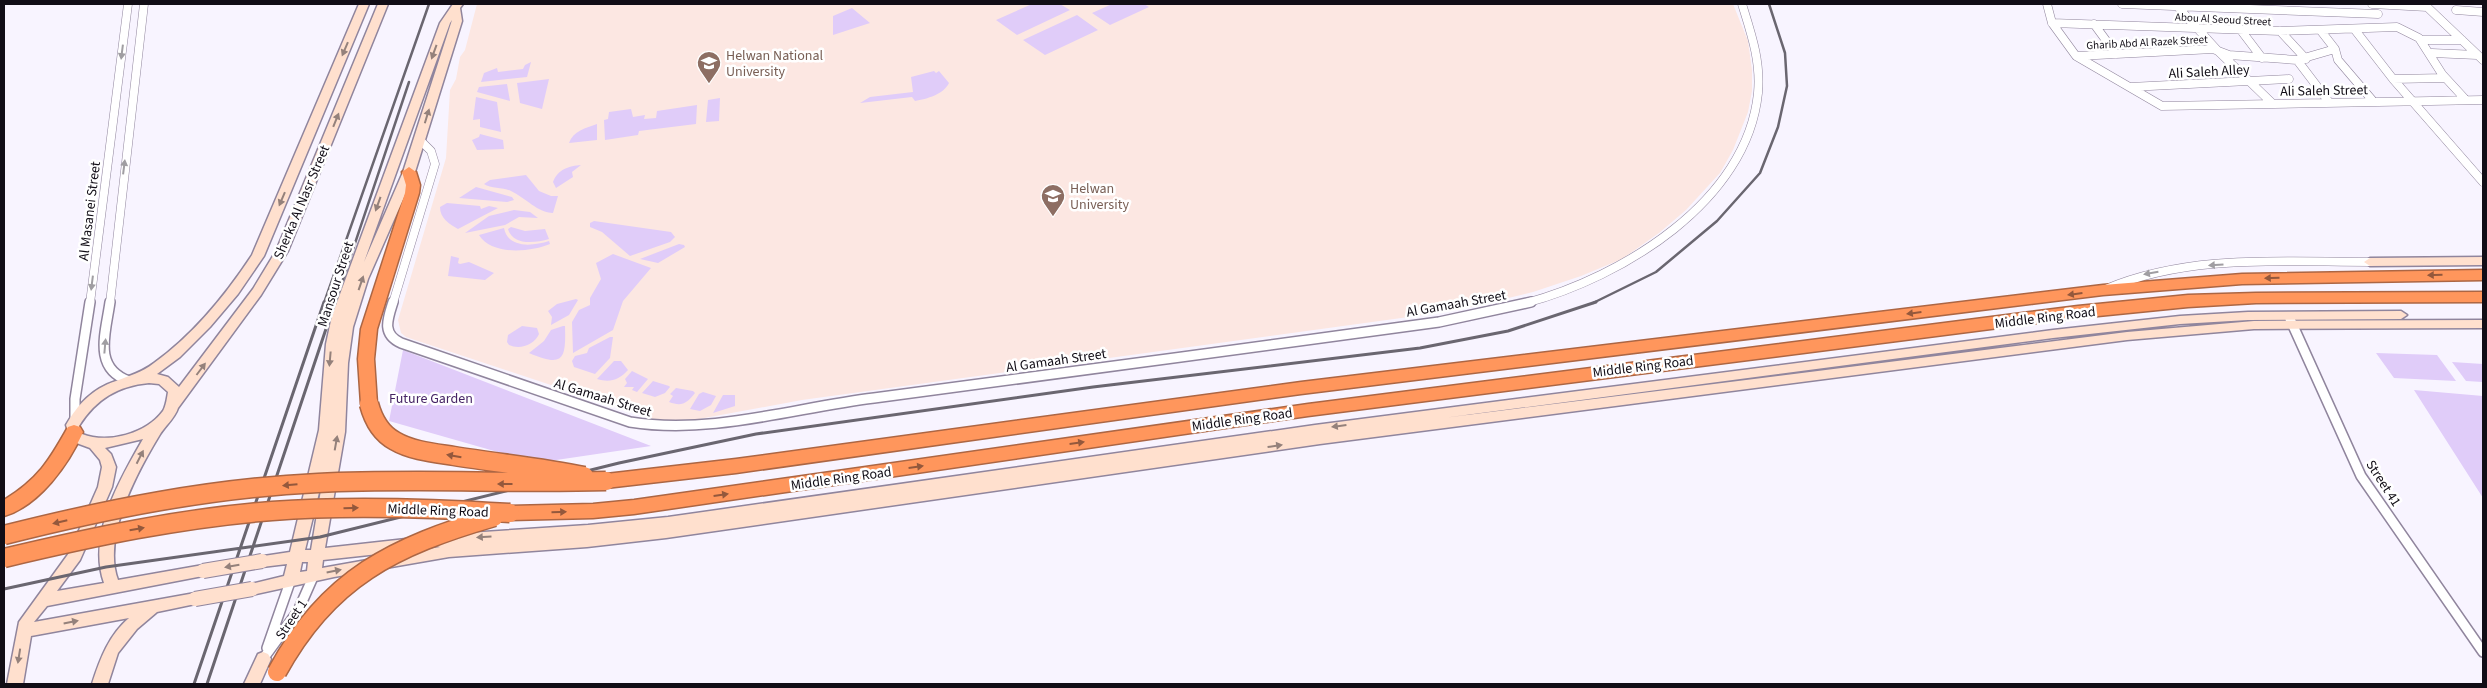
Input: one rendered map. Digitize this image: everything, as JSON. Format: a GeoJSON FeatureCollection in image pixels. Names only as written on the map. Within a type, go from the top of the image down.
{"type":"FeatureCollection","features":[{"type":"Feature","properties":{"kind":"highway"},"geometry":{"type":"LineString","coordinates":[[408,172],[413,185],[412,192],[369,328],[366,359],[369,404],[372,417],[380,429],[391,439],[406,446],[487,462],[559,471],[606,481]]}},
{"type":"Feature","properties":{"kind":"highway","name":"Middle Ring Road"},"geometry":{"type":"LineString","coordinates":[[4,535],[147,504],[266,487],[365,482],[509,484],[606,481],[736,466],[1301,388],[2104,290],[2251,278],[2483,275]]}},
{"type":"Feature","properties":{"kind":"highway","name":"Middle Ring Road"},"geometry":{"type":"LineString","coordinates":[[4,558],[137,529],[255,513],[368,507],[510,513],[593,511],[634,507],[1317,408],[2107,309],[2247,298],[2483,297]]}},
{"type":"Feature","properties":{"kind":"highway"},"geometry":{"type":"LineString","coordinates":[[4,509],[23,497],[51,471],[69,445],[74,426]]}},
{"type":"Feature","properties":{"kind":"highway"},"geometry":{"type":"LineString","coordinates":[[271,672],[307,621],[330,598],[364,570],[394,552],[428,536],[510,513]]}},
{"type":"Feature","properties":{"kind":"main road","name":"Sherka Al Nasr Street"},"geometry":{"type":"LineString","coordinates":[[74,426],[82,409],[94,397],[135,380],[171,358],[195,336],[243,278],[258,256],[364,4]]}},
{"type":"Feature","properties":{"kind":"main road","name":"Sherka Al Nasr Street"},"geometry":{"type":"LineString","coordinates":[[161,421],[257,292],[278,258],[288,238],[383,4]]}},
{"type":"Feature","properties":{"kind":"main road","name":"Mansour Street"},"geometry":{"type":"LineString","coordinates":[[312,577],[338,432],[343,351],[347,327],[362,279],[420,140],[457,21],[457,6]]}},
{"type":"Feature","properties":{"kind":"main road","name":"Mansour Street"},"geometry":{"type":"LineString","coordinates":[[290,582],[304,532],[322,449],[328,412],[330,354],[338,316],[445,23],[457,6]]}},
{"type":"Feature","properties":{"kind":"main road"},"geometry":{"type":"LineString","coordinates":[[2370,262],[2483,261]]}},
{"type":"Feature","properties":{"kind":"main road"},"geometry":{"type":"LineString","coordinates":[[44,600],[113,586],[262,561],[452,540],[660,524],[1315,430],[2053,334],[2180,320],[2483,316]]}},
{"type":"Feature","properties":{"kind":"main road"},"geometry":{"type":"LineString","coordinates":[[23,631],[449,551],[587,541],[666,532],[1320,440],[2063,343],[2290,319],[2483,324]]}},
{"type":"Feature","properties":{"kind":"main road"},"geometry":{"type":"LineString","coordinates":[[135,380],[157,379],[172,387],[175,396],[171,408]]}},
{"type":"Feature","properties":{"kind":"main road"},"geometry":{"type":"LineString","coordinates":[[113,586],[106,559],[113,522],[135,468],[161,421]]}},
{"type":"Feature","properties":{"kind":"main road"},"geometry":{"type":"LineString","coordinates":[[74,426],[81,441],[95,445],[114,444],[129,440],[161,421]]}},
{"type":"Feature","properties":{"kind":"main road"},"geometry":{"type":"LineString","coordinates":[[15,684],[23,631],[30,616],[44,600],[75,556],[105,486],[108,467],[106,458],[95,445]]}},
{"type":"Feature","properties":{"kind":"main road"},"geometry":{"type":"LineString","coordinates":[[100,684],[112,648],[122,633],[155,606]]}},
{"type":"Feature","properties":{"kind":"main road","name":"Street 1"},"geometry":{"type":"LineString","coordinates":[[252,684],[271,672]]}},
{"type":"Feature","properties":{"kind":"street","name":"Al Masanei Street"},"geometry":{"type":"LineString","coordinates":[[74,426],[75,399],[83,357],[128,4]]}},
{"type":"Feature","properties":{"kind":"street"},"geometry":{"type":"LineString","coordinates":[[135,380],[112,374],[104,360],[144,4]]}},
{"type":"Feature","properties":{"kind":"street","name":"Al Gamaah Street"},"geometry":{"type":"LineString","coordinates":[[420,140],[431,150],[435,164],[388,319],[387,329],[391,338],[630,422],[656,427],[692,426],[827,404],[1439,322],[1518,305],[1582,284],[1630,261],[1673,231],[1712,192],[1738,156],[1751,126],[1759,82],[1755,40],[1742,4]]}},
{"type":"Feature","properties":{"kind":"street"},"geometry":{"type":"LineString","coordinates":[[2047,4],[2052,23],[2063,41],[2076,56],[2130,87]]}},
{"type":"Feature","properties":{"kind":"street"},"geometry":{"type":"LineString","coordinates":[[2122,4],[2247,6],[2378,14]]}},
{"type":"Feature","properties":{"kind":"street"},"geometry":{"type":"LineString","coordinates":[[2372,4],[2426,5],[2480,58]]}},
{"type":"Feature","properties":{"kind":"street"},"geometry":{"type":"LineString","coordinates":[[2372,4],[2384,26]]}},
{"type":"Feature","properties":{"kind":"street"},"geometry":{"type":"LineString","coordinates":[[2181,5],[2195,27],[2273,104]]}},
{"type":"Feature","properties":{"kind":"street"},"geometry":{"type":"LineString","coordinates":[[2456,10],[2483,12]]}},
{"type":"Feature","properties":{"kind":"street","name":"Abou Al Seoud Street"},"geometry":{"type":"LineString","coordinates":[[2052,23],[2280,31],[2355,30],[2384,26],[2393,27]]}},
{"type":"Feature","properties":{"kind":"street"},"geometry":{"type":"LineString","coordinates":[[2094,24],[2116,54]]}},
{"type":"Feature","properties":{"kind":"street"},"geometry":{"type":"LineString","coordinates":[[2393,27],[2406,30],[2421,40],[2432,53],[2435,63],[2445,78],[2465,99]]}},
{"type":"Feature","properties":{"kind":"street"},"geometry":{"type":"LineString","coordinates":[[2240,29],[2262,58]]}},
{"type":"Feature","properties":{"kind":"street"},"geometry":{"type":"LineString","coordinates":[[2355,30],[2393,79],[2483,182]]}},
{"type":"Feature","properties":{"kind":"street"},"geometry":{"type":"LineString","coordinates":[[2280,31],[2306,59]]}},
{"type":"Feature","properties":{"kind":"street"},"geometry":{"type":"LineString","coordinates":[[2321,31],[2335,49],[2338,60],[2372,101]]}},
{"type":"Feature","properties":{"kind":"street"},"geometry":{"type":"LineString","coordinates":[[2421,40],[2462,40]]}},
{"type":"Feature","properties":{"kind":"street","name":"Gharib Abd Al Razek Street"},"geometry":{"type":"LineString","coordinates":[[2076,56],[2217,50],[2226,55],[2298,60],[2335,49]]}},
{"type":"Feature","properties":{"kind":"street"},"geometry":{"type":"LineString","coordinates":[[2432,53],[2480,58]]}},
{"type":"Feature","properties":{"kind":"street"},"geometry":{"type":"LineString","coordinates":[[2298,60],[2329,102]]}},
{"type":"Feature","properties":{"kind":"street"},"geometry":{"type":"LineString","coordinates":[[2393,79],[2445,78]]}},
{"type":"Feature","properties":{"kind":"street","name":"Ali Saleh Alley"},"geometry":{"type":"LineString","coordinates":[[2130,87],[2289,79]]}},
{"type":"Feature","properties":{"kind":"street","name":"Ali Saleh Street"},"geometry":{"type":"LineString","coordinates":[[2130,87],[2155,104],[2165,106],[2483,100]]}},
{"type":"Feature","properties":{"kind":"street"},"geometry":{"type":"LineString","coordinates":[[104,194],[122,190]]}},
{"type":"Feature","properties":{"kind":"street"},"geometry":{"type":"LineString","coordinates":[[2104,290],[2121,281],[2142,275],[2199,267],[2264,262],[2370,262]]}},
{"type":"Feature","properties":{"kind":"street","name":"Street 41"},"geometry":{"type":"LineString","coordinates":[[2290,319],[2361,476],[2483,652]]}},
{"type":"Feature","properties":{"kind":"street","name":"Street 1"},"geometry":{"type":"LineString","coordinates":[[271,672],[298,610],[307,595],[312,577]]}},
{"type":"Feature","properties":{"kind":"street","name":"Street 1"},"geometry":{"type":"LineString","coordinates":[[271,672],[290,582]]}},
{"type":"Feature","properties":{"kind":"shaded area","name":"Helwan University"},"geometry":{"type":"Polygon","coordinates":[[[477,4],[1733,4],[1748,41],[1752,70],[1752,91],[1748,112],[1733,150],[1720,173],[1686,210],[1659,233],[1622,259],[1581,276],[1533,292],[1467,308],[1416,316],[802,400],[699,419],[659,421],[406,337],[401,333],[398,320],[446,158],[450,90],[456,79],[460,57],[465,50],[477,4]]]}},
{"type":"Feature","properties":{"kind":"green space"},"geometry":{"type":"Polygon","coordinates":[[[1032,4],[1060,4],[1070,10],[1017,35],[996,20],[1032,4]]]}},
{"type":"Feature","properties":{"kind":"green space"},"geometry":{"type":"Polygon","coordinates":[[[1112,4],[1144,4],[1149,7],[1110,25],[1092,13],[1112,4]]]}},
{"type":"Feature","properties":{"kind":"green space"},"geometry":{"type":"Polygon","coordinates":[[[852,8],[870,23],[833,35],[833,16],[852,8]]]}},
{"type":"Feature","properties":{"kind":"green space"},"geometry":{"type":"Polygon","coordinates":[[[1077,15],[1098,30],[1045,55],[1023,40],[1077,15]]]}},
{"type":"Feature","properties":{"kind":"green space"},"geometry":{"type":"Polygon","coordinates":[[[531,62],[527,77],[481,82],[484,73],[497,68],[498,72],[523,69],[525,65],[531,62]]]}},
{"type":"Feature","properties":{"kind":"green space"},"geometry":{"type":"Polygon","coordinates":[[[934,71],[936,73],[939,71],[949,83],[947,87],[935,95],[915,101],[912,97],[860,103],[870,97],[913,92],[911,77],[934,71]]]}},
{"type":"Feature","properties":{"kind":"green space"},"geometry":{"type":"Polygon","coordinates":[[[549,79],[542,109],[520,103],[517,83],[549,79]]]}},
{"type":"Feature","properties":{"kind":"green space"},"geometry":{"type":"Polygon","coordinates":[[[507,84],[510,101],[477,92],[479,87],[507,84]]]}},
{"type":"Feature","properties":{"kind":"green space"},"geometry":{"type":"Polygon","coordinates":[[[476,97],[497,102],[501,132],[480,127],[480,119],[473,120],[476,97]]]}},
{"type":"Feature","properties":{"kind":"green space"},"geometry":{"type":"Polygon","coordinates":[[[720,98],[719,121],[706,122],[708,100],[720,98]]]}},
{"type":"Feature","properties":{"kind":"green space"},"geometry":{"type":"Polygon","coordinates":[[[697,105],[696,124],[639,131],[638,135],[605,140],[604,120],[608,119],[609,112],[631,109],[633,117],[645,115],[644,119],[656,118],[657,111],[697,105]]]}},
{"type":"Feature","properties":{"kind":"green space"},"geometry":{"type":"Polygon","coordinates":[[[597,124],[597,140],[569,143],[577,133],[597,124]]]}},
{"type":"Feature","properties":{"kind":"green space"},"geometry":{"type":"Polygon","coordinates":[[[480,134],[503,140],[504,149],[477,150],[472,140],[479,137],[480,134]]]}},
{"type":"Feature","properties":{"kind":"green space"},"geometry":{"type":"Polygon","coordinates":[[[581,165],[572,172],[573,177],[556,188],[553,182],[561,171],[568,167],[581,165]]]}},
{"type":"Feature","properties":{"kind":"green space"},"geometry":{"type":"Polygon","coordinates":[[[526,175],[539,191],[551,196],[558,196],[553,213],[542,211],[511,191],[484,184],[490,180],[526,175]]]}},
{"type":"Feature","properties":{"kind":"green space"},"geometry":{"type":"Polygon","coordinates":[[[476,187],[512,197],[514,200],[507,202],[459,198],[476,187]]]}},
{"type":"Feature","properties":{"kind":"green space"},"geometry":{"type":"Polygon","coordinates":[[[447,203],[480,206],[481,209],[489,206],[498,208],[458,229],[448,223],[440,211],[440,207],[447,203]]]}},
{"type":"Feature","properties":{"kind":"green space"},"geometry":{"type":"Polygon","coordinates":[[[514,210],[530,212],[538,218],[519,217],[505,225],[465,233],[489,216],[514,210]]]}},
{"type":"Feature","properties":{"kind":"green space"},"geometry":{"type":"Polygon","coordinates":[[[594,221],[671,232],[675,237],[670,242],[630,256],[602,232],[590,227],[590,223],[594,221]]]}},
{"type":"Feature","properties":{"kind":"green space"},"geometry":{"type":"Polygon","coordinates":[[[511,227],[525,231],[545,229],[549,239],[537,242],[519,241],[508,229],[511,227]]]}},
{"type":"Feature","properties":{"kind":"green space"},"geometry":{"type":"Polygon","coordinates":[[[504,228],[510,240],[516,243],[529,245],[549,241],[550,244],[533,249],[502,249],[485,242],[479,235],[504,228]]]}},
{"type":"Feature","properties":{"kind":"green space"},"geometry":{"type":"Polygon","coordinates":[[[679,244],[685,247],[658,263],[640,259],[679,244]]]}},
{"type":"Feature","properties":{"kind":"green space"},"geometry":{"type":"Polygon","coordinates":[[[613,254],[651,268],[623,301],[613,330],[573,353],[572,322],[579,310],[590,305],[590,298],[601,279],[596,263],[613,254]]]}},
{"type":"Feature","properties":{"kind":"green space"},"geometry":{"type":"Polygon","coordinates":[[[451,256],[459,258],[458,263],[460,264],[469,262],[494,273],[485,280],[448,276],[451,256]]]}},
{"type":"Feature","properties":{"kind":"green space"},"geometry":{"type":"Polygon","coordinates":[[[578,300],[569,315],[551,325],[552,317],[548,311],[557,304],[578,300]]]}},
{"type":"Feature","properties":{"kind":"green space"},"geometry":{"type":"Polygon","coordinates":[[[522,326],[537,328],[539,334],[537,338],[530,344],[522,347],[509,345],[507,342],[508,335],[522,326]]]}},
{"type":"Feature","properties":{"kind":"green space"},"geometry":{"type":"Polygon","coordinates":[[[565,326],[565,346],[560,358],[550,360],[529,353],[544,341],[551,330],[565,326]]]}},
{"type":"Feature","properties":{"kind":"green space"},"geometry":{"type":"Polygon","coordinates":[[[613,337],[610,358],[595,374],[574,367],[572,361],[575,356],[587,353],[589,348],[613,337]]]}},
{"type":"Feature","properties":{"kind":"green space","name":"Future Garden"},"geometry":{"type":"Polygon","coordinates":[[[403,350],[651,446],[536,463],[389,421],[403,350]]]}},
{"type":"Feature","properties":{"kind":"green space"},"geometry":{"type":"Polygon","coordinates":[[[2376,353],[2437,355],[2456,381],[2394,378],[2376,353]]]}},
{"type":"Feature","properties":{"kind":"green space"},"geometry":{"type":"Polygon","coordinates":[[[614,361],[621,361],[628,370],[614,380],[597,379],[614,361]]]}},
{"type":"Feature","properties":{"kind":"green space"},"geometry":{"type":"Polygon","coordinates":[[[2452,362],[2483,364],[2483,382],[2466,381],[2452,362]]]}},
{"type":"Feature","properties":{"kind":"green space"},"geometry":{"type":"Polygon","coordinates":[[[632,371],[648,379],[637,392],[632,390],[634,387],[624,387],[627,383],[625,379],[632,371]]]}},
{"type":"Feature","properties":{"kind":"green space"},"geometry":{"type":"Polygon","coordinates":[[[653,381],[670,387],[665,393],[655,397],[642,393],[653,381]]]}},
{"type":"Feature","properties":{"kind":"green space"},"geometry":{"type":"Polygon","coordinates":[[[676,388],[695,393],[684,403],[669,402],[673,396],[670,394],[676,388]]]}},
{"type":"Feature","properties":{"kind":"green space"},"geometry":{"type":"Polygon","coordinates":[[[2414,390],[2483,396],[2483,498],[2414,390]]]}},
{"type":"Feature","properties":{"kind":"green space"},"geometry":{"type":"Polygon","coordinates":[[[703,392],[716,396],[711,405],[700,411],[690,409],[699,394],[703,392]]]}},
{"type":"Feature","properties":{"kind":"green space"},"geometry":{"type":"Polygon","coordinates":[[[723,395],[735,395],[735,406],[713,413],[723,395]]]}},
{"type":"Feature","properties":{"kind":"railway"},"geometry":{"type":"LineString","coordinates":[[324,303],[429,4]]}},
{"type":"Feature","properties":{"kind":"railway"},"geometry":{"type":"LineString","coordinates":[[1593,303],[1656,272],[1717,221],[1760,173],[1778,127],[1787,86],[1785,53],[1769,4]]}},
{"type":"Feature","properties":{"kind":"railway"},"geometry":{"type":"LineString","coordinates":[[335,303],[409,82]]}},
{"type":"Feature","properties":{"kind":"railway"},"geometry":{"type":"LineString","coordinates":[[240,548],[324,302]]}},
{"type":"Feature","properties":{"kind":"railway"},"geometry":{"type":"LineString","coordinates":[[253,546],[335,302]]}},
{"type":"Feature","properties":{"kind":"railway"},"geometry":{"type":"LineString","coordinates":[[253,546],[320,537],[619,463],[756,434],[1093,387],[1420,348],[1508,331],[1593,303]]}},
{"type":"Feature","properties":{"kind":"railway"},"geometry":{"type":"LineString","coordinates":[[207,684],[253,546]]}},
{"type":"Feature","properties":{"kind":"railway"},"geometry":{"type":"LineString","coordinates":[[240,548],[253,546]]}},
{"type":"Feature","properties":{"kind":"railway"},"geometry":{"type":"LineString","coordinates":[[4,589],[106,567],[240,548]]}},
{"type":"Feature","properties":{"kind":"railway"},"geometry":{"type":"LineString","coordinates":[[194,684],[240,548]]}},
{"type":"Feature","properties":{"kind":"place","name":"Helwan National University"},"geometry":{"type":"Point","coordinates":[709,84]}},
{"type":"Feature","properties":{"kind":"place","name":"Helwan University"},"geometry":{"type":"Point","coordinates":[1053,217]}}]}
